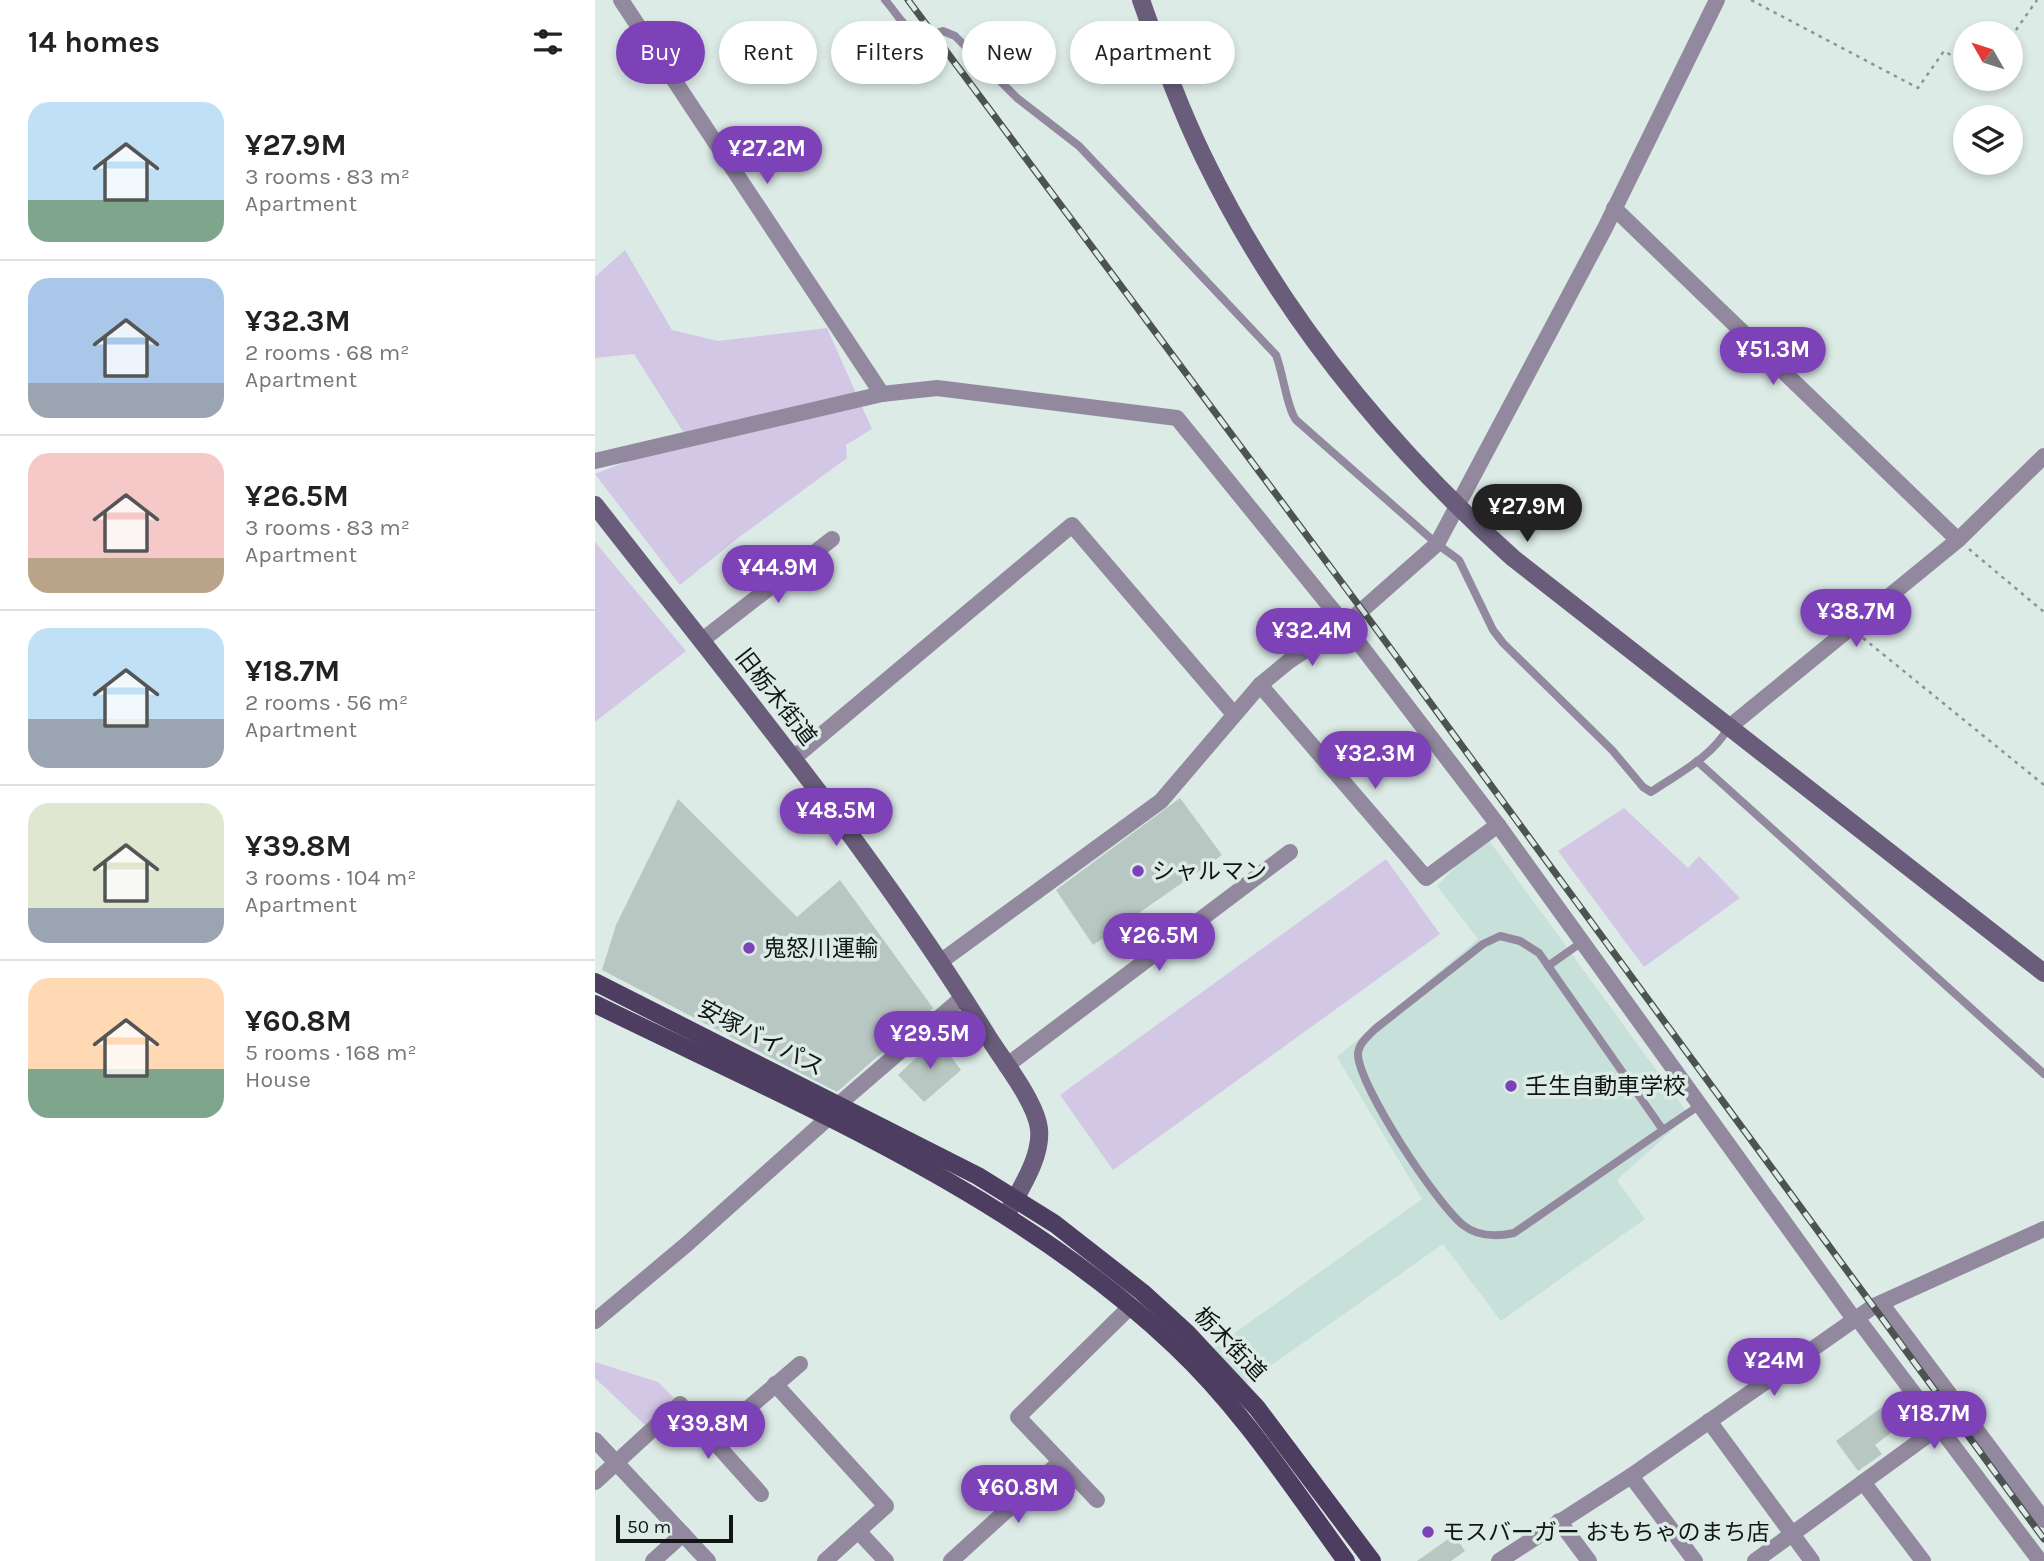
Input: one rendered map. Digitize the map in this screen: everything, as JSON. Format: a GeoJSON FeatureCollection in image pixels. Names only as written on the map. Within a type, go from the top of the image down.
{"type":"FeatureCollection","features":[{"type":"Feature","properties":{"kind":"main road","name":"安塚バイパス"},"geometry":{"type":"LineString","coordinates":[[595,982],[839,1104],[1016,1197]]}},
{"type":"Feature","properties":{"kind":"main road","name":"安塚バイパス"},"geometry":{"type":"LineString","coordinates":[[595,1004],[827,1119],[1006,1215]]}},
{"type":"Feature","properties":{"kind":"main road","name":"栃木街道"},"geometry":{"type":"LineString","coordinates":[[1016,1197],[1100,1258],[1187,1333],[1257,1408],[1372,1561]]}},
{"type":"Feature","properties":{"kind":"main road","name":"栃木街道"},"geometry":{"type":"LineString","coordinates":[[1006,1215],[1047,1241],[1131,1306],[1176,1346],[1231,1405],[1346,1561]]}},
{"type":"Feature","properties":{"kind":"street"},"geometry":{"type":"LineString","coordinates":[[621,0],[882,394]]}},
{"type":"Feature","properties":{"kind":"street"},"geometry":{"type":"LineString","coordinates":[[1141,0],[1165,68],[1204,158],[1247,239],[1288,307],[1379,426],[1457,508],[1513,558],[2044,973]]}},
{"type":"Feature","properties":{"kind":"street"},"geometry":{"type":"LineString","coordinates":[[940,962],[1161,802],[1233,713],[1260,685],[1289,661],[1345,625],[1437,544],[1614,208],[1713,2]]}},
{"type":"Feature","properties":{"kind":"street"},"geometry":{"type":"LineString","coordinates":[[1614,208],[1958,540]]}},
{"type":"Feature","properties":{"kind":"street"},"geometry":{"type":"LineString","coordinates":[[595,461],[882,394],[937,388],[1177,418],[1345,625],[1498,825],[1855,1319],[2040,1561]]}},
{"type":"Feature","properties":{"kind":"street"},"geometry":{"type":"LineString","coordinates":[[1728,728],[1958,540],[2044,456]]}},
{"type":"Feature","properties":{"kind":"street","name":"旧栃木街道"},"geometry":{"type":"LineString","coordinates":[[595,505],[792,757],[940,962],[1028,1102],[1039,1128],[1035,1155],[1006,1215]]}},
{"type":"Feature","properties":{"kind":"street"},"geometry":{"type":"LineString","coordinates":[[792,757],[1072,524],[1233,713]]}},
{"type":"Feature","properties":{"kind":"street"},"geometry":{"type":"LineString","coordinates":[[701,641],[832,539]]}},
{"type":"Feature","properties":{"kind":"street"},"geometry":{"type":"LineString","coordinates":[[1260,685],[1426,878],[1498,825]]}},
{"type":"Feature","properties":{"kind":"street"},"geometry":{"type":"LineString","coordinates":[[1006,1066],[1290,852]]}},
{"type":"Feature","properties":{"kind":"street"},"geometry":{"type":"LineString","coordinates":[[595,1321],[687,1244],[827,1119],[839,1104],[963,997]]}},
{"type":"Feature","properties":{"kind":"street"},"geometry":{"type":"LineString","coordinates":[[1499,1561],[1631,1476],[1881,1303],[2044,1229]]}},
{"type":"Feature","properties":{"kind":"street"},"geometry":{"type":"LineString","coordinates":[[1881,1303],[2044,1520]]}},
{"type":"Feature","properties":{"kind":"street"},"geometry":{"type":"LineString","coordinates":[[1097,1500],[1018,1416],[1131,1306]]}},
{"type":"Feature","properties":{"kind":"street"},"geometry":{"type":"LineString","coordinates":[[712,1438],[800,1364]]}},
{"type":"Feature","properties":{"kind":"street"},"geometry":{"type":"LineString","coordinates":[[775,1384],[886,1506],[825,1561]]}},
{"type":"Feature","properties":{"kind":"street"},"geometry":{"type":"LineString","coordinates":[[595,1482],[680,1404],[761,1494]]}},
{"type":"Feature","properties":{"kind":"street"},"geometry":{"type":"LineString","coordinates":[[1709,1422],[1812,1561]]}},
{"type":"Feature","properties":{"kind":"street"},"geometry":{"type":"LineString","coordinates":[[1755,1561],[1939,1427]]}},
{"type":"Feature","properties":{"kind":"street"},"geometry":{"type":"LineString","coordinates":[[595,1440],[708,1561]]}},
{"type":"Feature","properties":{"kind":"street"},"geometry":{"type":"LineString","coordinates":[[951,1561],[1060,1462]]}},
{"type":"Feature","properties":{"kind":"street"},"geometry":{"type":"LineString","coordinates":[[1631,1476],[1695,1561]]}},
{"type":"Feature","properties":{"kind":"street"},"geometry":{"type":"LineString","coordinates":[[1863,1482],[1923,1561]]}},
{"type":"Feature","properties":{"kind":"street"},"geometry":{"type":"LineString","coordinates":[[1559,1521],[1589,1561]]}},
{"type":"Feature","properties":{"kind":"street"},"geometry":{"type":"LineString","coordinates":[[859,1532],[885,1561]]}},
{"type":"Feature","properties":{"kind":"street"},"geometry":{"type":"LineString","coordinates":[[653,1561],[683,1534]]}},
{"type":"Feature","properties":{"kind":"lane"},"geometry":{"type":"LineString","coordinates":[[885,0],[914,35],[922,37],[943,30],[955,36],[1017,98],[1079,146],[1276,355],[1286,378],[1290,412],[1296,420],[1437,544],[1459,560],[1493,630],[1612,750],[1643,787],[1651,792],[1697,761],[1719,743],[1728,728]]}},
{"type":"Feature","properties":{"kind":"lane"},"geometry":{"type":"LineString","coordinates":[[1697,761],[2044,1074]]}},
{"type":"Feature","properties":{"kind":"lane"},"geometry":{"type":"LineString","coordinates":[[1663,1130],[1539,953],[1520,941],[1500,936],[1483,944],[1363,1041],[1358,1053],[1362,1070],[1378,1103],[1429,1183],[1463,1225],[1495,1237],[1514,1233],[1700,1105]]}},
{"type":"Feature","properties":{"kind":"lane"},"geometry":{"type":"LineString","coordinates":[[1548,966],[1583,942]]}},
{"type":"Feature","properties":{"kind":"path"},"geometry":{"type":"LineString","coordinates":[[1751,0],[1918,88],[1944,51],[1953,56]]}},
{"type":"Feature","properties":{"kind":"path"},"geometry":{"type":"LineString","coordinates":[[2022,21],[2037,0]]}},
{"type":"Feature","properties":{"kind":"path"},"geometry":{"type":"LineString","coordinates":[[1958,540],[2044,612]]}},
{"type":"Feature","properties":{"kind":"path"},"geometry":{"type":"LineString","coordinates":[[1852,629],[2044,785]]}},
{"type":"Feature","properties":{"kind":"shaded area"},"geometry":{"type":"Polygon","coordinates":[[[625,250],[672,330],[718,341],[827,328],[872,429],[846,445],[847,458],[738,538],[680,585],[595,474],[687,438],[634,354],[595,358],[595,277],[625,250]]]}},
{"type":"Feature","properties":{"kind":"shaded area"},"geometry":{"type":"Polygon","coordinates":[[[595,542],[686,651],[595,722],[595,542]]]}},
{"type":"Feature","properties":{"kind":"shaded area"},"geometry":{"type":"Polygon","coordinates":[[[1624,808],[1688,868],[1699,856],[1740,898],[1644,967],[1558,851],[1624,808]]]}},
{"type":"Feature","properties":{"kind":"shaded area","name":"壬生自動車学校"},"geometry":{"type":"Polygon","coordinates":[[[1485,835],[1689,1115],[1617,1180],[1645,1219],[1501,1321],[1443,1244],[1245,1384],[1214,1348],[1422,1199],[1337,1057],[1478,939],[1437,886],[1485,835]]]}},
{"type":"Feature","properties":{"kind":"shaded area"},"geometry":{"type":"Polygon","coordinates":[[[1386,859],[1440,934],[1113,1170],[1060,1095],[1386,859]]]}},
{"type":"Feature","properties":{"kind":"shaded area"},"geometry":{"type":"Polygon","coordinates":[[[595,1362],[658,1382],[674,1398],[646,1426],[595,1378],[595,1362]]]}},
{"type":"Feature","properties":{"kind":"building","name":"シャルマン"},"geometry":{"type":"Polygon","coordinates":[[[1180,798],[1222,855],[1093,945],[1056,890],[1180,798]]]}},
{"type":"Feature","properties":{"kind":"building","name":"鬼怒川運輸"},"geometry":{"type":"Polygon","coordinates":[[[678,799],[797,917],[840,880],[933,1008],[837,1092],[602,970],[616,925],[678,799]]]}},
{"type":"Feature","properties":{"kind":"building"},"geometry":{"type":"Polygon","coordinates":[[[937,1038],[961,1070],[924,1102],[898,1075],[937,1038]]]}},
{"type":"Feature","properties":{"kind":"building"},"geometry":{"type":"Polygon","coordinates":[[[1885,1405],[1901,1425],[1875,1445],[1882,1454],[1858,1471],[1836,1441],[1885,1405]]]}},
{"type":"Feature","properties":{"kind":"building"},"geometry":{"type":"Polygon","coordinates":[[[1454,1535],[1465,1551],[1451,1561],[1417,1561],[1454,1535]]]}},
{"type":"Feature","properties":{"kind":"railway"},"geometry":{"type":"LineString","coordinates":[[908,0],[1363,611],[2044,1539]]}},
{"type":"Feature","properties":{"kind":"place","name":"シャルマン"},"geometry":{"type":"Point","coordinates":[1138,871]}},
{"type":"Feature","properties":{"kind":"place","name":"鬼怒川運輸"},"geometry":{"type":"Point","coordinates":[749,948]}},
{"type":"Feature","properties":{"kind":"place","name":"壬生自動車学校"},"geometry":{"type":"Point","coordinates":[1511,1086]}},
{"type":"Feature","properties":{"kind":"place","name":"モスバーガー おもちゃのまち店"},"geometry":{"type":"Point","coordinates":[1428,1532]}}]}
